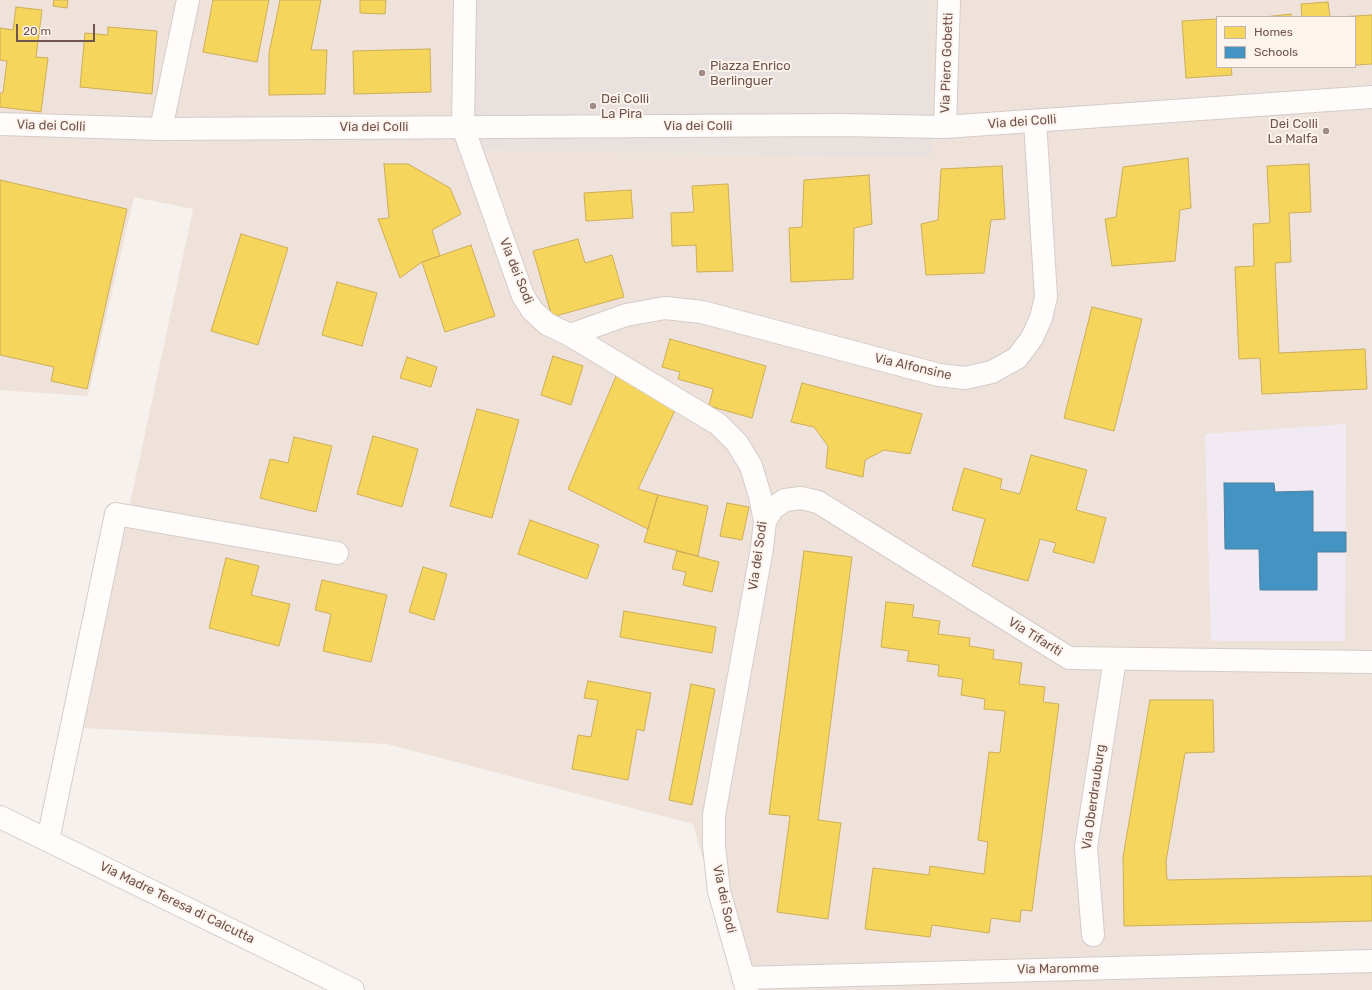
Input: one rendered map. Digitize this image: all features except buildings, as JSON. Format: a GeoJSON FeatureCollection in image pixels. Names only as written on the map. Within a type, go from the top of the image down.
{"type":"FeatureCollection","features":[{"type":"Feature","properties":{"kind":"street"},"geometry":{"type":"LineString","coordinates":[[161,129],[188,0]]}},
{"type":"Feature","properties":{"kind":"street"},"geometry":{"type":"LineString","coordinates":[[463,127],[465,0]]}},
{"type":"Feature","properties":{"kind":"street","name":"Via Piero Gobetti"},"geometry":{"type":"LineString","coordinates":[[945,127],[949,0]]}},
{"type":"Feature","properties":{"kind":"street","name":"Via dei Colli"},"geometry":{"type":"LineString","coordinates":[[0,124],[161,129],[840,125],[945,127],[1372,97]]}},
{"type":"Feature","properties":{"kind":"street","name":"Via Alfonsine"},"geometry":{"type":"LineString","coordinates":[[570,335],[626,316],[664,308],[702,312],[939,375],[965,378],[992,372],[1016,358],[1032,338],[1041,318],[1046,297],[1035,121]]}},
{"type":"Feature","properties":{"kind":"street","name":"Via dei Sodi"},"geometry":{"type":"LineString","coordinates":[[463,127],[523,296],[532,310],[547,324],[570,335],[718,424],[737,443],[751,466],[760,496],[765,521],[762,548],[714,815],[714,846],[720,891],[745,984]]}},
{"type":"Feature","properties":{"kind":"street","name":"Via Tifariti"},"geometry":{"type":"LineString","coordinates":[[765,521],[773,508],[785,500],[801,498],[818,502],[1069,658],[1372,662]]}},
{"type":"Feature","properties":{"kind":"street"},"geometry":{"type":"LineString","coordinates":[[48,840],[116,514],[338,553]]}},
{"type":"Feature","properties":{"kind":"street","name":"Via Oberdrauburg"},"geometry":{"type":"LineString","coordinates":[[1094,936],[1086,847],[1115,659]]}},
{"type":"Feature","properties":{"kind":"street","name":"Via Madre Teresa di Calcutta"},"geometry":{"type":"LineString","coordinates":[[0,817],[354,990]]}},
{"type":"Feature","properties":{"kind":"street","name":"Via Maromme"},"geometry":{"type":"LineString","coordinates":[[745,984],[1372,961]]}},
{"type":"Feature","properties":{"kind":"shaded area"},"geometry":{"type":"Polygon","coordinates":[[[0,0],[455,0],[456,151],[931,157],[929,0],[1372,0],[1372,990],[740,990],[693,824],[387,744],[82,728],[193,209],[134,197],[88,396],[0,390],[0,0]]]}},
{"type":"Feature","properties":{"kind":"shaded area"},"geometry":{"type":"Polygon","coordinates":[[[455,0],[929,0],[932,157],[456,151],[455,0]]]}},
{"type":"Feature","properties":{"kind":"shaded area"},"geometry":{"type":"Polygon","coordinates":[[[1346,424],[1345,641],[1211,641],[1205,434],[1346,424]]]}},
{"type":"Feature","properties":{"kind":"place","name":"Piazza Enrico Berlinguer"},"geometry":{"type":"Point","coordinates":[702,73]}},
{"type":"Feature","properties":{"kind":"place","name":"Dei Colli La Pira"},"geometry":{"type":"Point","coordinates":[593,106]}},
{"type":"Feature","properties":{"kind":"place","name":"Dei Colli La Malfa"},"geometry":{"type":"Point","coordinates":[1326,131]}}]}
